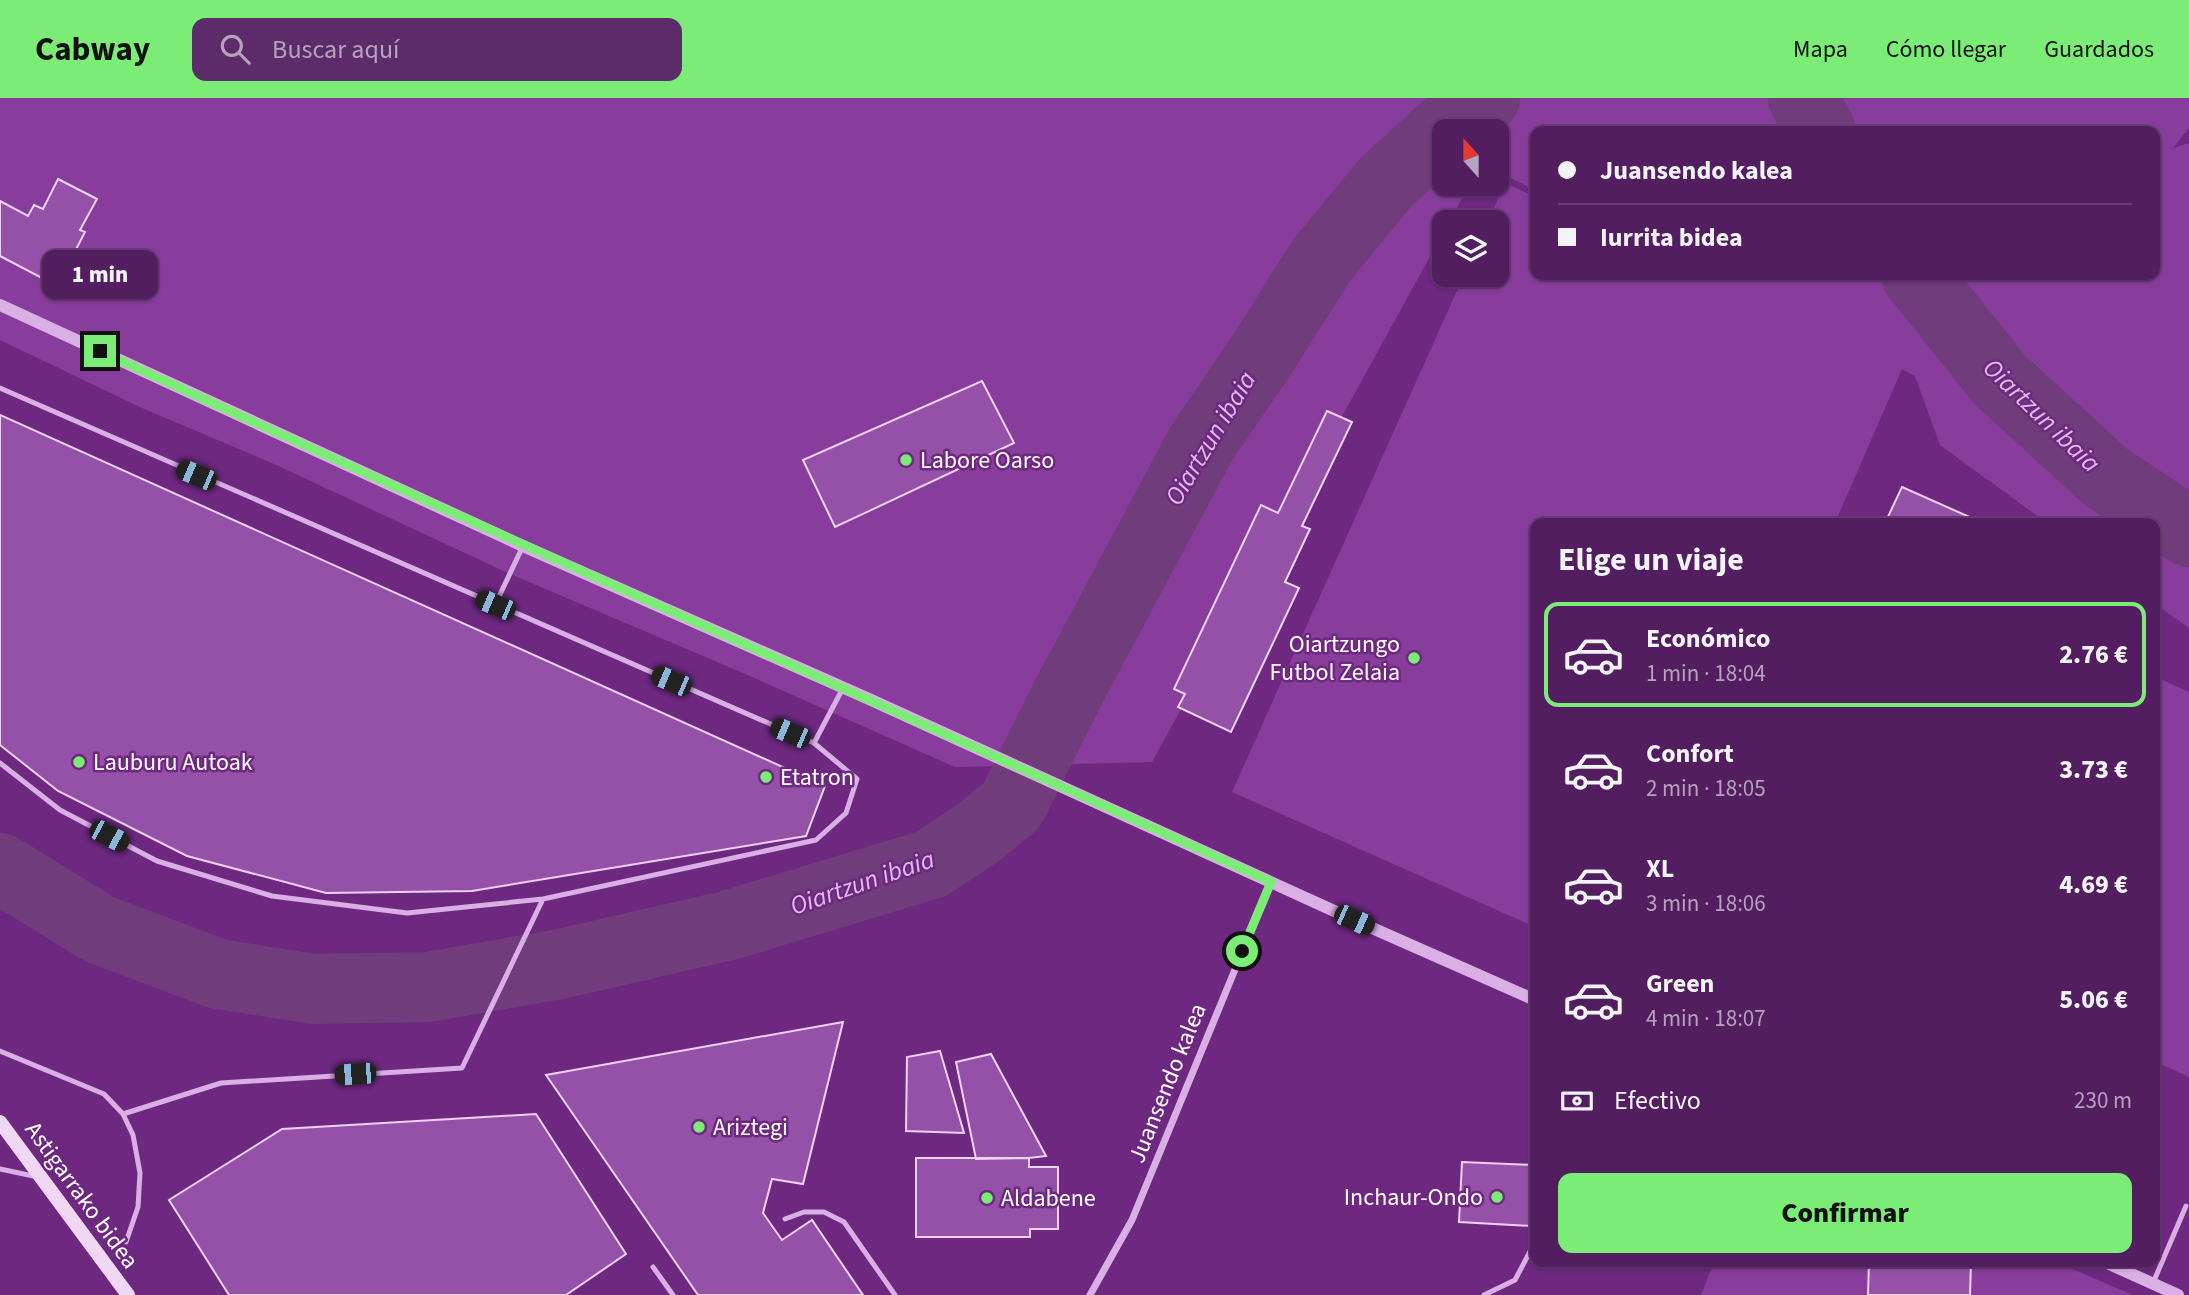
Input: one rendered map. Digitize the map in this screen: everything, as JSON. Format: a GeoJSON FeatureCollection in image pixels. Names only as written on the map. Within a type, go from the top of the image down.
{"type":"FeatureCollection","features":[{"type":"Feature","properties":{"kind":"main road","name":"Astigarrako bidea"},"geometry":{"type":"LineString","coordinates":[[0,1122],[128,1295]]}},
{"type":"Feature","properties":{"kind":"street"},"geometry":{"type":"LineString","coordinates":[[0,305],[523,546],[1530,998]]}},
{"type":"Feature","properties":{"kind":"street","name":"Juansendo kalea"},"geometry":{"type":"LineString","coordinates":[[1090,1295],[1132,1220],[1271,882]]}},
{"type":"Feature","properties":{"kind":"street"},"geometry":{"type":"LineString","coordinates":[[2116,1267],[2178,1295]]}},
{"type":"Feature","properties":{"kind":"lane"},"geometry":{"type":"LineString","coordinates":[[0,388],[814,743],[857,779],[846,813],[816,841],[543,899],[407,913],[272,896],[157,861],[60,810],[0,763]]}},
{"type":"Feature","properties":{"kind":"lane"},"geometry":{"type":"LineString","coordinates":[[495,605],[523,546]]}},
{"type":"Feature","properties":{"kind":"lane"},"geometry":{"type":"LineString","coordinates":[[814,743],[844,688]]}},
{"type":"Feature","properties":{"kind":"lane"},"geometry":{"type":"LineString","coordinates":[[123,1114],[221,1083],[462,1068],[543,899]]}},
{"type":"Feature","properties":{"kind":"lane"},"geometry":{"type":"LineString","coordinates":[[0,1051],[104,1094],[123,1114],[132,1135],[140,1173],[138,1207],[126,1242]]}},
{"type":"Feature","properties":{"kind":"lane"},"geometry":{"type":"LineString","coordinates":[[0,1169],[43,1178]]}},
{"type":"Feature","properties":{"kind":"lane"},"geometry":{"type":"LineString","coordinates":[[2160,1267],[2186,1206]]}},
{"type":"Feature","properties":{"kind":"lane"},"geometry":{"type":"LineString","coordinates":[[785,1219],[804,1212],[824,1212],[844,1222],[895,1295]]}},
{"type":"Feature","properties":{"kind":"lane"},"geometry":{"type":"LineString","coordinates":[[1484,1295],[1515,1280],[1530,1252]]}},
{"type":"Feature","properties":{"kind":"lane"},"geometry":{"type":"LineString","coordinates":[[653,1266],[673,1295]]}},
{"type":"Feature","properties":{"kind":"lane"},"geometry":{"type":"LineString","coordinates":[[2153,1283],[2160,1267]]}},
{"type":"Feature","properties":{"kind":"shaded area"},"geometry":{"type":"Polygon","coordinates":[[[0,98],[2189,98],[2189,128],[2173,148],[2189,143],[2189,628],[2160,607],[2160,518],[2040,518],[1940,445],[1915,376],[1902,369],[1837,518],[1530,518],[1530,925],[1232,792],[1459,287],[1509,287],[1509,210],[1493,210],[1499,196],[1509,196],[1509,185],[1530,195],[1530,280],[2160,280],[2160,126],[1530,126],[1530,188],[1509,177],[1509,119],[1432,119],[1432,196],[1463,196],[1456,210],[1432,210],[1432,253],[1152,762],[955,767],[508,573],[274,464],[142,408],[0,340],[0,98]]]}},
{"type":"Feature","properties":{"kind":"shaded area"},"geometry":{"type":"Polygon","coordinates":[[[2160,679],[2189,692],[2189,1077],[2160,1064],[2160,679]]]}},
{"type":"Feature","properties":{"kind":"shaded area"},"geometry":{"type":"Polygon","coordinates":[[[1712,1267],[2068,1267],[2133,1295],[1701,1295],[1712,1267]]]}},
{"type":"Feature","properties":{"kind":"building"},"geometry":{"type":"Polygon","coordinates":[[[58,179],[97,199],[80,230],[85,232],[57,286],[0,256],[0,201],[28,216],[34,205],[43,209],[58,179]]]}},
{"type":"Feature","properties":{"kind":"building"},"geometry":{"type":"Polygon","coordinates":[[[982,381],[1014,443],[835,527],[803,460],[982,381]]]}},
{"type":"Feature","properties":{"kind":"building"},"geometry":{"type":"Polygon","coordinates":[[[1327,411],[1352,422],[1302,526],[1310,529],[1285,582],[1299,588],[1231,732],[1178,707],[1185,694],[1174,689],[1261,505],[1278,513],[1327,411]]]}},
{"type":"Feature","properties":{"kind":"building"},"geometry":{"type":"Polygon","coordinates":[[[0,415],[825,786],[806,836],[472,891],[326,893],[187,856],[58,791],[0,745],[0,415]]]}},
{"type":"Feature","properties":{"kind":"building"},"geometry":{"type":"Polygon","coordinates":[[[1902,487],[1972,518],[1887,518],[1902,487]]]}},
{"type":"Feature","properties":{"kind":"building","name":"Ariztegi"},"geometry":{"type":"Polygon","coordinates":[[[843,1022],[803,1184],[772,1179],[763,1213],[782,1240],[812,1220],[863,1295],[698,1295],[546,1075],[843,1022]]]}},
{"type":"Feature","properties":{"kind":"building"},"geometry":{"type":"Polygon","coordinates":[[[940,1051],[964,1133],[906,1131],[907,1057],[940,1051]]]}},
{"type":"Feature","properties":{"kind":"building"},"geometry":{"type":"Polygon","coordinates":[[[991,1054],[1046,1156],[976,1159],[956,1062],[991,1054]]]}},
{"type":"Feature","properties":{"kind":"building"},"geometry":{"type":"Polygon","coordinates":[[[536,1114],[626,1254],[566,1295],[229,1295],[169,1200],[282,1129],[536,1114]]]}},
{"type":"Feature","properties":{"kind":"building","name":"Aldabene"},"geometry":{"type":"Polygon","coordinates":[[[916,1158],[1029,1158],[1029,1167],[1058,1167],[1058,1229],[1030,1229],[1030,1237],[916,1237],[916,1158]]]}},
{"type":"Feature","properties":{"kind":"building","name":"Inchaur-Ondo"},"geometry":{"type":"Polygon","coordinates":[[[1462,1162],[1530,1165],[1530,1226],[1459,1222],[1462,1162]]]}},
{"type":"Feature","properties":{"kind":"building"},"geometry":{"type":"Polygon","coordinates":[[[1869,1267],[1971,1267],[1970,1295],[1868,1295],[1869,1267]]]}},
{"type":"Feature","properties":{"kind":"waterway","name":"Oiartzun ibaia"},"geometry":{"type":"LineString","coordinates":[[0,868],[99,929],[218,974],[314,989],[428,987],[560,964],[730,925],[931,864],[978,833],[1012,805],[1068,693],[1201,444],[1321,261],[1386,182],[1465,110],[1485,98]]}},
{"type":"Feature","properties":{"kind":"waterway","name":"Oiartzun ibaia"},"geometry":{"type":"LineString","coordinates":[[1803,98],[1818,126]]}},
{"type":"Feature","properties":{"kind":"waterway","name":"Oiartzun ibaia"},"geometry":{"type":"LineString","coordinates":[[1920,280],[2000,380],[2106,477],[2189,532]]}},
{"type":"Feature","properties":{"kind":"place","name":"Labore Oarso"},"geometry":{"type":"Point","coordinates":[906,460]}},
{"type":"Feature","properties":{"kind":"place","name":"Oiartzungo Futbol Zelaia"},"geometry":{"type":"Point","coordinates":[1414,658]}},
{"type":"Feature","properties":{"kind":"place","name":"Lauburu Autoak"},"geometry":{"type":"Point","coordinates":[79,762]}},
{"type":"Feature","properties":{"kind":"place","name":"Etatron"},"geometry":{"type":"Point","coordinates":[766,777]}},
{"type":"Feature","properties":{"kind":"place","name":"Ariztegi"},"geometry":{"type":"Point","coordinates":[699,1127]}},
{"type":"Feature","properties":{"kind":"place","name":"Inchaur-Ondo"},"geometry":{"type":"Point","coordinates":[1497,1197]}},
{"type":"Feature","properties":{"kind":"place","name":"Aldabene"},"geometry":{"type":"Point","coordinates":[987,1198]}},
{"type":"Feature","properties":{"kind":"route"},"geometry":{"type":"LineString","coordinates":[[100,351],[523,546],[869,699],[1271,882],[1242,951]]}}]}
